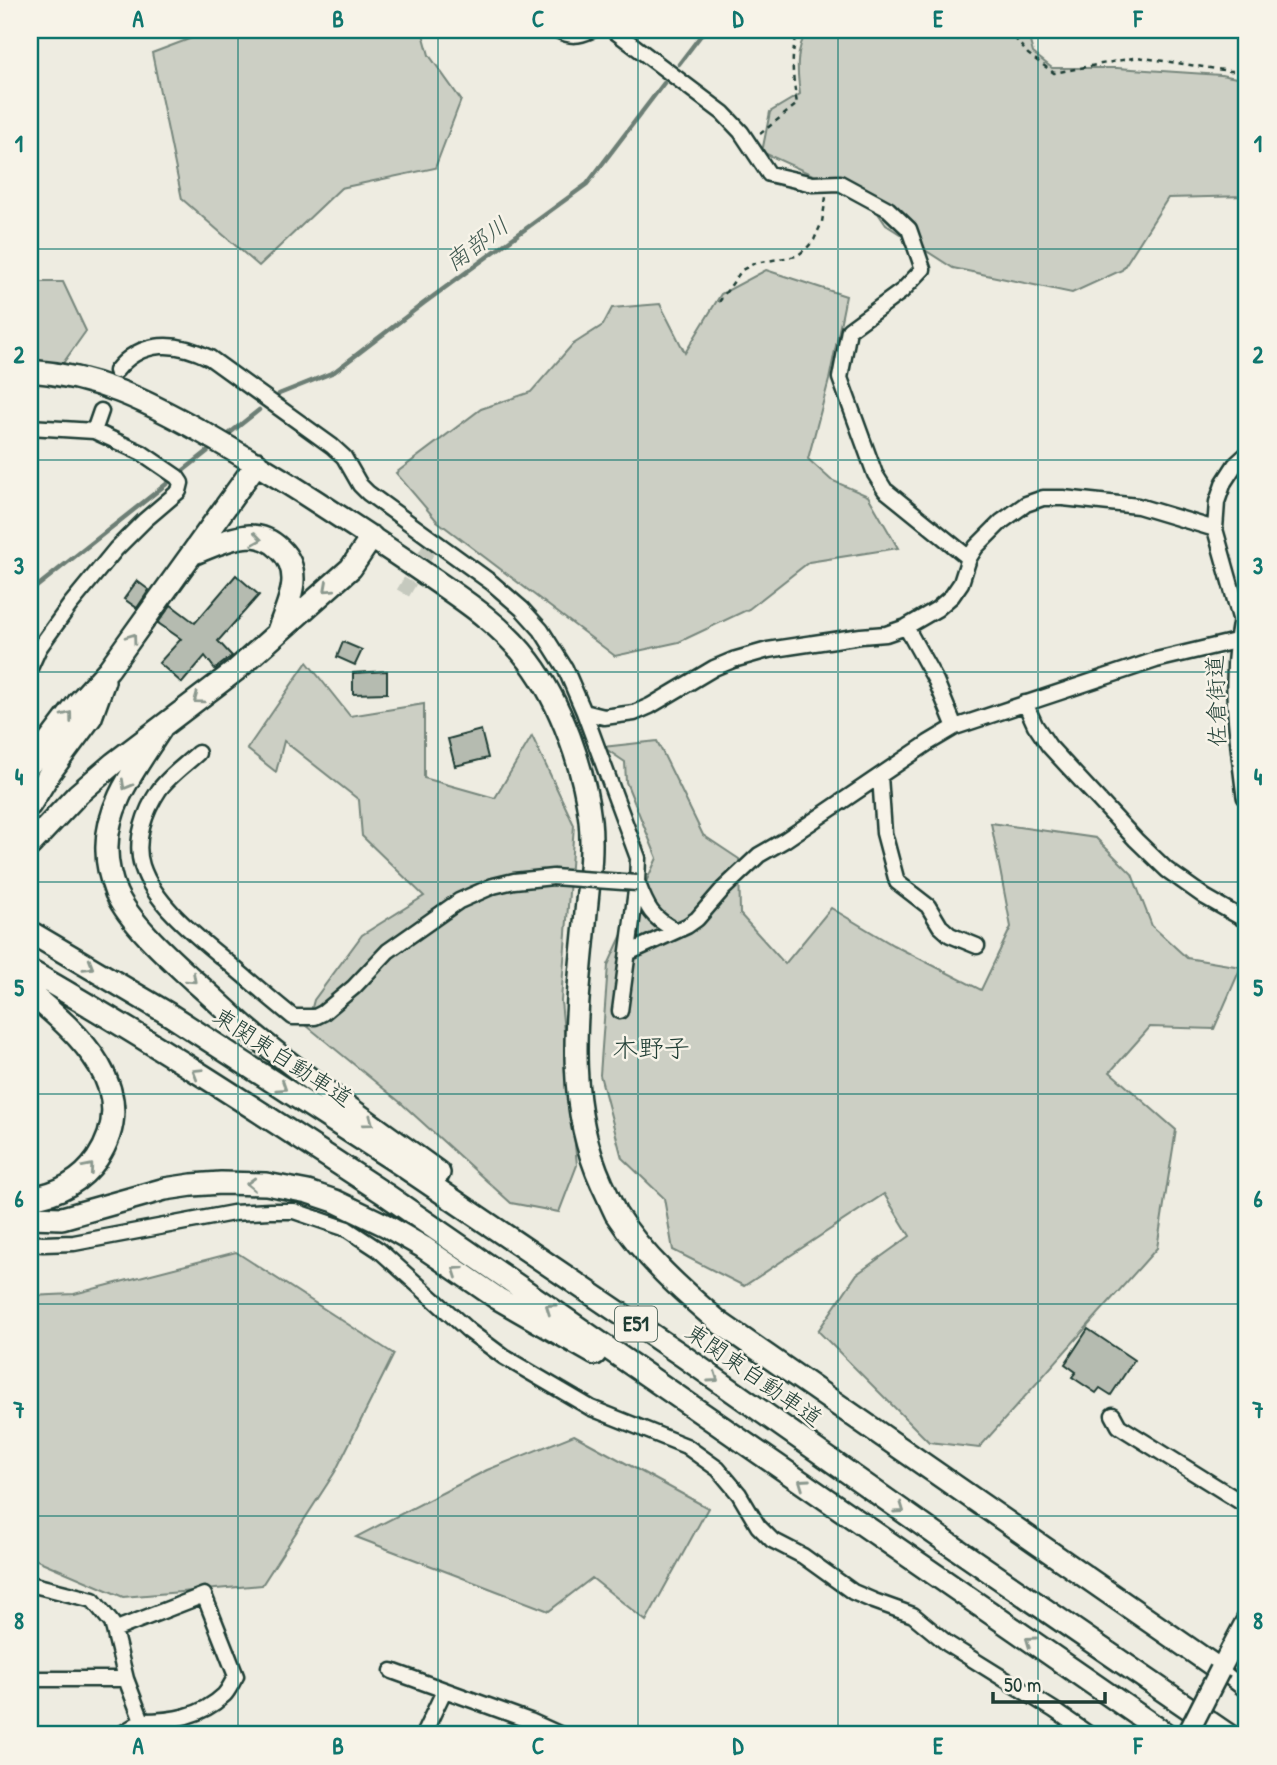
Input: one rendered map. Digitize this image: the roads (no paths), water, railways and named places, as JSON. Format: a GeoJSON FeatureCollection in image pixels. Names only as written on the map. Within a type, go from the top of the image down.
{"type":"FeatureCollection","features":[{"type":"Feature","properties":{"kind":"highway"},"geometry":{"type":"LineString","coordinates":[[30,371],[87,380],[160,409],[257,463],[372,537],[477,608],[507,636],[530,662],[549,694],[565,728],[585,790],[590,821],[591,861],[576,1029],[576,1079],[581,1119],[594,1167],[615,1211],[642,1250],[679,1288],[720,1323],[1220,1670]]}},
{"type":"Feature","properties":{"kind":"highway"},"geometry":{"type":"LineString","coordinates":[[30,764],[78,703],[109,670],[257,463]]}},
{"type":"Feature","properties":{"kind":"highway"},"geometry":{"type":"LineString","coordinates":[[192,554],[232,539],[251,536],[269,540],[277,546],[289,561],[294,579],[291,596],[276,635]]}},
{"type":"Feature","properties":{"kind":"highway"},"geometry":{"type":"LineString","coordinates":[[30,845],[78,794],[114,763],[235,671],[351,568],[372,537]]}},
{"type":"Feature","properties":{"kind":"highway"},"geometry":{"type":"LineString","coordinates":[[30,805],[51,771],[91,717],[109,670]]}},
{"type":"Feature","properties":{"kind":"highway"},"geometry":{"type":"LineString","coordinates":[[162,727],[119,797],[108,827],[106,852],[110,873],[128,912],[172,960],[261,1040],[683,1356]]}},
{"type":"Feature","properties":{"kind":"highway","name":"東関東自動車道"},"geometry":{"type":"LineString","coordinates":[[30,932],[167,1013],[509,1237],[1228,1735]]}},
{"type":"Feature","properties":{"kind":"highway","name":"E51"},"geometry":{"type":"LineString","coordinates":[[30,971],[285,1128],[396,1201],[1167,1735]]}},
{"type":"Feature","properties":{"kind":"highway"},"geometry":{"type":"LineString","coordinates":[[30,993],[60,1018],[91,1051],[108,1085],[113,1115],[108,1138],[90,1169],[75,1182],[55,1192],[30,1198]]}},
{"type":"Feature","properties":{"kind":"highway"},"geometry":{"type":"LineString","coordinates":[[30,1217],[62,1218],[165,1189],[192,1185],[266,1184],[308,1192],[335,1200],[385,1225],[515,1309],[686,1402]]}},
{"type":"Feature","properties":{"kind":"main road","name":"佐倉街道"},"geometry":{"type":"LineString","coordinates":[[1247,605],[1237,652],[1239,729],[1247,796]]}},
{"type":"Feature","properties":{"kind":"main road"},"geometry":{"type":"LineString","coordinates":[[1187,1735],[1247,1619]]}},
{"type":"Feature","properties":{"kind":"street"},"geometry":{"type":"LineString","coordinates":[[557,30],[578,36],[592,30]]}},
{"type":"Feature","properties":{"kind":"street"},"geometry":{"type":"LineString","coordinates":[[613,30],[723,113],[741,131],[769,174],[813,184],[840,183],[888,209],[909,229],[923,269],[902,290],[849,330],[840,378],[875,474],[885,490],[969,558]]}},
{"type":"Feature","properties":{"kind":"street"},"geometry":{"type":"LineString","coordinates":[[116,370],[135,352],[158,346],[176,346],[210,358],[332,446],[344,457],[360,485],[368,493],[492,583],[541,629],[565,668],[584,712],[638,858],[620,1011]]}},
{"type":"Feature","properties":{"kind":"street"},"geometry":{"type":"LineString","coordinates":[[94,431],[101,411]]}},
{"type":"Feature","properties":{"kind":"street"},"geometry":{"type":"LineString","coordinates":[[30,427],[94,431],[142,453],[181,482],[178,491],[116,550],[70,605],[40,648],[30,668]]}},
{"type":"Feature","properties":{"kind":"street"},"geometry":{"type":"LineString","coordinates":[[628,953],[687,926],[759,855],[955,727],[1241,633],[1215,528],[1217,502],[1224,482],[1235,465],[1247,454]]}},
{"type":"Feature","properties":{"kind":"street"},"geometry":{"type":"LineString","coordinates":[[584,712],[604,717],[634,713],[733,660],[768,650],[886,634],[906,627],[937,609],[952,596],[961,583],[969,558],[976,547],[1001,522],[1026,505],[1043,498],[1138,506],[1215,528]]}},
{"type":"Feature","properties":{"kind":"street"},"geometry":{"type":"LineString","coordinates":[[906,627],[931,670],[955,727]]}},
{"type":"Feature","properties":{"kind":"street"},"geometry":{"type":"LineString","coordinates":[[1025,703],[1049,746],[1136,840],[1167,870],[1205,897],[1247,921]]}},
{"type":"Feature","properties":{"kind":"street"},"geometry":{"type":"LineString","coordinates":[[198,753],[159,790],[149,808],[141,831],[142,866],[164,904],[195,935],[293,1017],[315,1017],[323,1013],[354,987],[388,951],[459,901],[493,886],[553,877],[637,883]]}},
{"type":"Feature","properties":{"kind":"street"},"geometry":{"type":"LineString","coordinates":[[880,776],[884,833],[897,882],[928,906],[940,926],[950,935],[977,946]]}},
{"type":"Feature","properties":{"kind":"street"},"geometry":{"type":"LineString","coordinates":[[637,883],[651,914],[675,930]]}},
{"type":"Feature","properties":{"kind":"street"},"geometry":{"type":"LineString","coordinates":[[30,1243],[74,1243],[233,1213],[270,1211],[294,1211],[346,1229],[379,1250],[469,1331],[504,1357],[592,1408],[686,1446],[718,1469],[758,1526],[772,1540],[803,1556],[853,1592],[913,1615],[948,1644],[1090,1735]]}},
{"type":"Feature","properties":{"kind":"street"},"geometry":{"type":"LineString","coordinates":[[1113,1415],[1118,1426],[1247,1506]]}},
{"type":"Feature","properties":{"kind":"street"},"geometry":{"type":"LineString","coordinates":[[30,1584],[93,1600],[112,1622],[126,1679],[142,1721]]}},
{"type":"Feature","properties":{"kind":"street"},"geometry":{"type":"LineString","coordinates":[[114,1630],[204,1595],[236,1676],[226,1693],[206,1708],[183,1718],[142,1721],[120,1735]]}},
{"type":"Feature","properties":{"kind":"street"},"geometry":{"type":"LineString","coordinates":[[1220,1670],[1247,1691]]}},
{"type":"Feature","properties":{"kind":"street"},"geometry":{"type":"LineString","coordinates":[[391,1671],[530,1721],[561,1735]]}},
{"type":"Feature","properties":{"kind":"street"},"geometry":{"type":"LineString","coordinates":[[30,1679],[126,1679]]}},
{"type":"Feature","properties":{"kind":"street"},"geometry":{"type":"LineString","coordinates":[[423,1735],[444,1691]]}},
{"type":"Feature","properties":{"kind":"street"},"geometry":{"type":"LineString","coordinates":[[523,1735],[530,1721]]}},
{"type":"Feature","properties":{"kind":"waterway","name":"南部川"},"geometry":{"type":"LineString","coordinates":[[679,64],[705,30]]}},
{"type":"Feature","properties":{"kind":"waterway","name":"南部川"},"geometry":{"type":"LineString","coordinates":[[279,394],[334,372],[587,184],[664,83]]}},
{"type":"Feature","properties":{"kind":"waterway","name":"南部川"},"geometry":{"type":"LineString","coordinates":[[230,433],[259,410]]}},
{"type":"Feature","properties":{"kind":"waterway","name":"南部川"},"geometry":{"type":"LineString","coordinates":[[30,592],[208,451]]}},
{"type":"Feature","properties":{"kind":"tunnel"},"geometry":{"type":"LineString","coordinates":[[403,593],[434,540]]}},
{"type":"Feature","properties":{"kind":"district","name":"木野子"},"geometry":{"type":"Point","coordinates":[651,1048]}}]}
